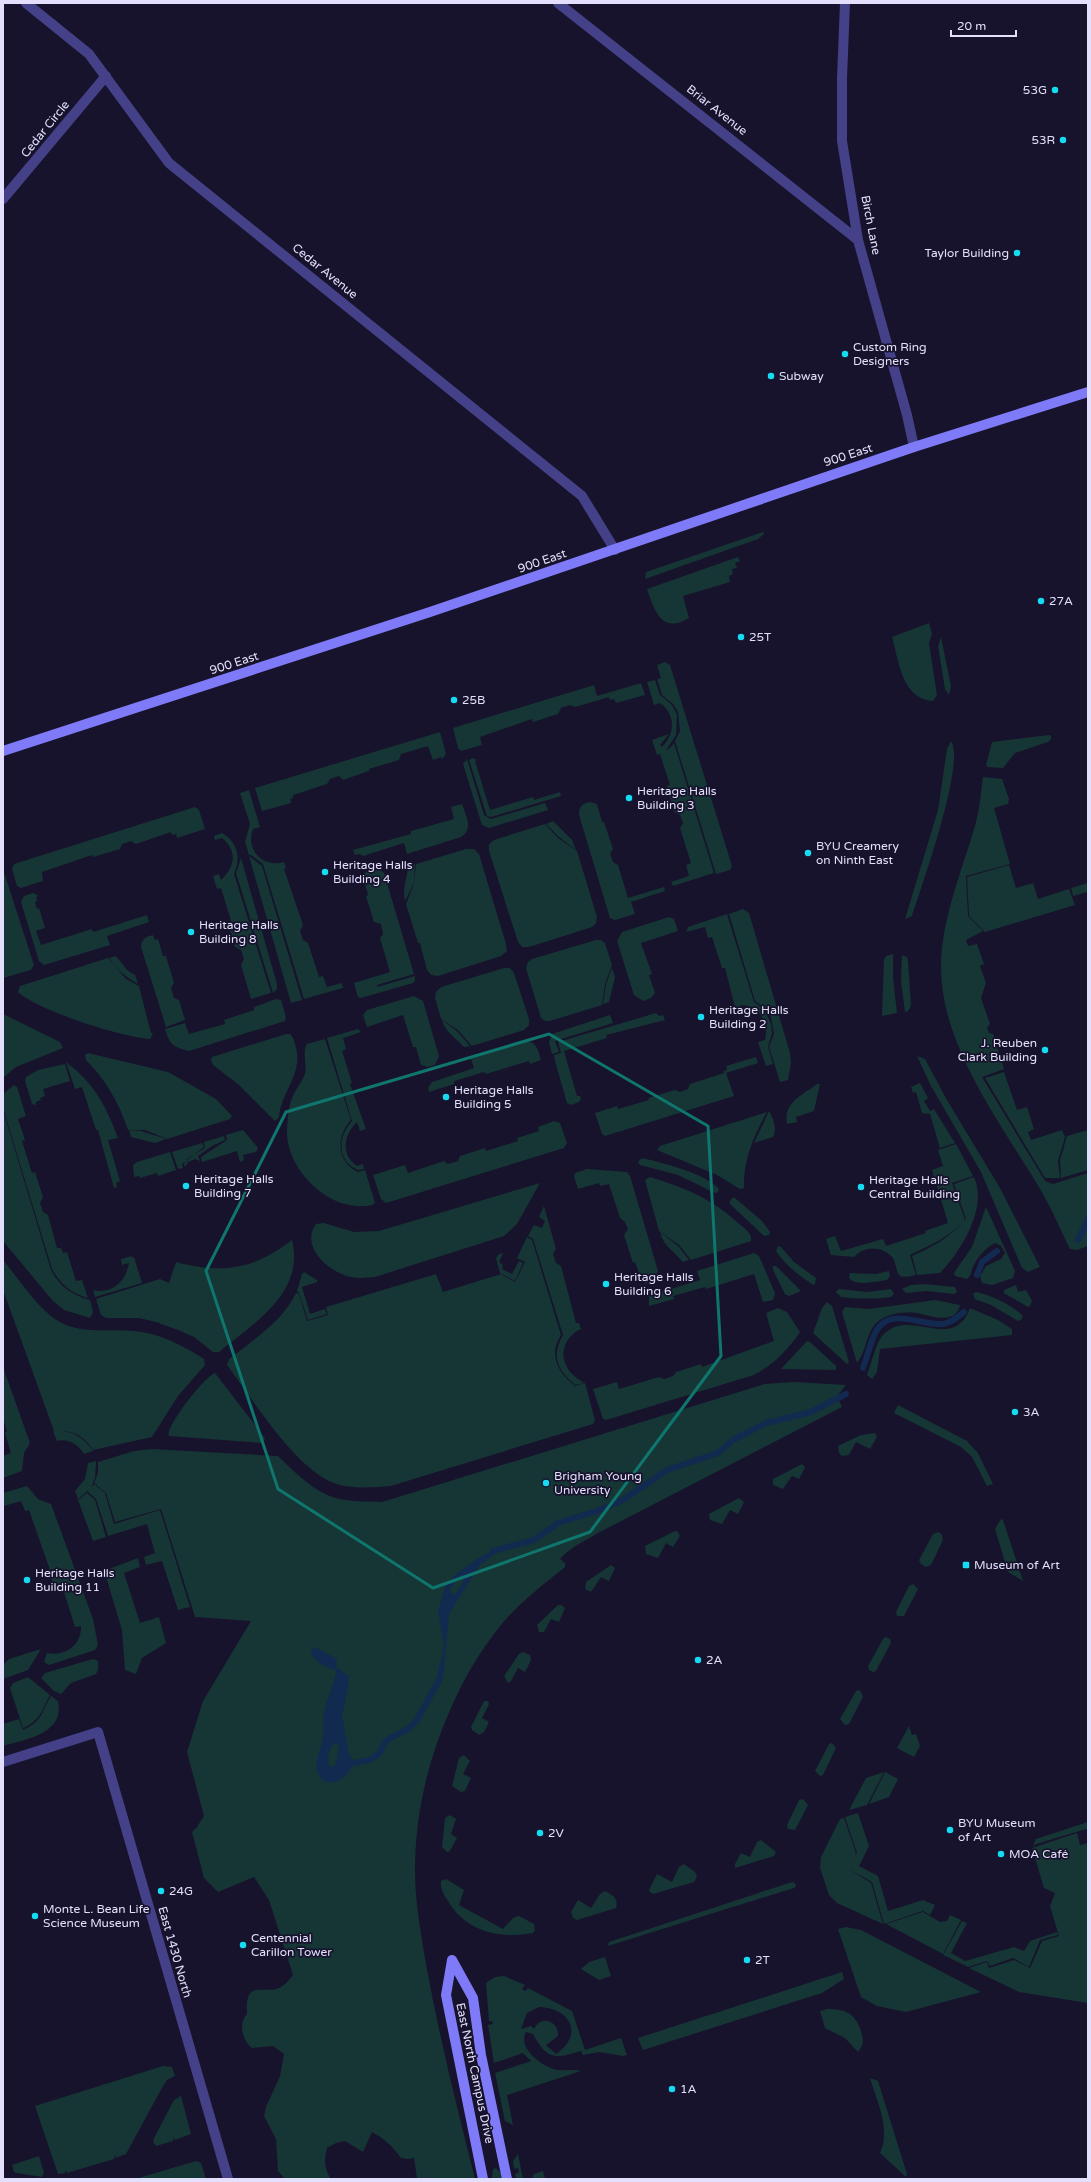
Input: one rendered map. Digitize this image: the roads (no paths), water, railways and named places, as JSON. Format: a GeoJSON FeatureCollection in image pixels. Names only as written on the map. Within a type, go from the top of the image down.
{"type":"FeatureCollection","features":[{"type":"Feature","properties":{"kind":"main road","name":"900 East"},"geometry":{"type":"LineString","coordinates":[[3,751],[430,612],[914,447],[1088,392]]}},
{"type":"Feature","properties":{"kind":"main road","name":"East North Campus Drive"},"geometry":{"type":"LineString","coordinates":[[483,2179],[446,1995],[452,1960],[472,1998],[507,2179]]}},
{"type":"Feature","properties":{"kind":"street","name":"Cedar Avenue"},"geometry":{"type":"LineString","coordinates":[[26,3],[89,54],[169,163],[582,496],[615,550]]}},
{"type":"Feature","properties":{"kind":"street","name":"Briar Avenue"},"geometry":{"type":"LineString","coordinates":[[558,3],[858,240]]}},
{"type":"Feature","properties":{"kind":"street","name":"Birch Lane"},"geometry":{"type":"LineString","coordinates":[[845,3],[842,78],[842,141],[858,240],[908,415],[914,447]]}},
{"type":"Feature","properties":{"kind":"street","name":"Cedar Circle"},"geometry":{"type":"LineString","coordinates":[[3,199],[106,76]]}},
{"type":"Feature","properties":{"kind":"street","name":"East 1430 North"},"geometry":{"type":"LineString","coordinates":[[3,1762],[98,1732],[228,2179]]}},
{"type":"Feature","properties":{"kind":"water"},"geometry":{"type":"Polygon","coordinates":[[[501,1549],[480,1565],[449,1614],[444,1671],[442,1680],[435,1687],[444,1646],[438,1611],[446,1585],[456,1574],[480,1557],[494,1550],[501,1549]],[[461,1575],[450,1589],[453,1595],[457,1592],[465,1579],[461,1575]]]}},
{"type":"Feature","properties":{"kind":"water"},"geometry":{"type":"Polygon","coordinates":[[[315,1647],[337,1659],[336,1667],[349,1676],[342,1715],[348,1750],[353,1763],[347,1774],[336,1782],[325,1781],[320,1777],[317,1770],[317,1759],[323,1739],[324,1712],[335,1678],[336,1670],[329,1668],[316,1660],[311,1654],[311,1651],[315,1647]],[[335,1743],[330,1751],[328,1762],[331,1768],[336,1764],[339,1746],[335,1743]]]}},
{"type":"Feature","properties":{"kind":"waterway"},"geometry":{"type":"LineString","coordinates":[[1078,1240],[1088,1219]]}},
{"type":"Feature","properties":{"kind":"waterway"},"geometry":{"type":"LineString","coordinates":[[977,1275],[982,1262],[997,1251]]}},
{"type":"Feature","properties":{"kind":"waterway"},"geometry":{"type":"LineString","coordinates":[[863,1368],[875,1333],[881,1325],[888,1320],[897,1318],[943,1324],[952,1321],[964,1312]]}},
{"type":"Feature","properties":{"kind":"waterway"},"geometry":{"type":"LineString","coordinates":[[493,1551],[534,1540],[558,1523],[597,1511],[623,1500],[667,1470],[718,1453],[733,1440],[766,1423],[811,1412],[846,1394]]}},
{"type":"Feature","properties":{"kind":"waterway"},"geometry":{"type":"LineString","coordinates":[[353,1763],[370,1760],[380,1753],[384,1743],[408,1729],[417,1720],[439,1680]]}},
{"type":"Feature","properties":{"kind":"place","name":"53G"},"geometry":{"type":"Point","coordinates":[1055,90]}},
{"type":"Feature","properties":{"kind":"place","name":"53R"},"geometry":{"type":"Point","coordinates":[1063,140]}},
{"type":"Feature","properties":{"kind":"place","name":"Taylor Building"},"geometry":{"type":"Point","coordinates":[1017,253]}},
{"type":"Feature","properties":{"kind":"place","name":"Custom Ring Designers"},"geometry":{"type":"Point","coordinates":[845,354]}},
{"type":"Feature","properties":{"kind":"place","name":"Subway"},"geometry":{"type":"Point","coordinates":[771,376]}},
{"type":"Feature","properties":{"kind":"place","name":"27A"},"geometry":{"type":"Point","coordinates":[1041,601]}},
{"type":"Feature","properties":{"kind":"place","name":"25T"},"geometry":{"type":"Point","coordinates":[741,637]}},
{"type":"Feature","properties":{"kind":"place","name":"25B"},"geometry":{"type":"Point","coordinates":[454,700]}},
{"type":"Feature","properties":{"kind":"place","name":"Heritage Halls Building 3"},"geometry":{"type":"Point","coordinates":[629,798]}},
{"type":"Feature","properties":{"kind":"place","name":"BYU Creamery on Ninth East"},"geometry":{"type":"Point","coordinates":[808,853]}},
{"type":"Feature","properties":{"kind":"place","name":"Heritage Halls Building 4"},"geometry":{"type":"Point","coordinates":[325,872]}},
{"type":"Feature","properties":{"kind":"place","name":"Heritage Halls Building 8"},"geometry":{"type":"Point","coordinates":[191,932]}},
{"type":"Feature","properties":{"kind":"place","name":"Heritage Halls Building 2"},"geometry":{"type":"Point","coordinates":[701,1017]}},
{"type":"Feature","properties":{"kind":"place","name":"J. Reuben Clark Building"},"geometry":{"type":"Point","coordinates":[1045,1050]}},
{"type":"Feature","properties":{"kind":"place","name":"Heritage Halls Building 5"},"geometry":{"type":"Point","coordinates":[446,1097]}},
{"type":"Feature","properties":{"kind":"place","name":"Heritage Halls Building 7"},"geometry":{"type":"Point","coordinates":[186,1186]}},
{"type":"Feature","properties":{"kind":"place","name":"Heritage Halls Central Building"},"geometry":{"type":"Point","coordinates":[861,1187]}},
{"type":"Feature","properties":{"kind":"place","name":"Heritage Halls Building 6"},"geometry":{"type":"Point","coordinates":[606,1284]}},
{"type":"Feature","properties":{"kind":"place","name":"3A"},"geometry":{"type":"Point","coordinates":[1015,1412]}},
{"type":"Feature","properties":{"kind":"place","name":"Brigham Young University"},"geometry":{"type":"Point","coordinates":[546,1483]}},
{"type":"Feature","properties":{"kind":"place","name":"Museum of Art"},"geometry":{"type":"Point","coordinates":[966,1565]}},
{"type":"Feature","properties":{"kind":"place","name":"Heritage Halls Building 11"},"geometry":{"type":"Point","coordinates":[27,1580]}},
{"type":"Feature","properties":{"kind":"place","name":"2A"},"geometry":{"type":"Point","coordinates":[698,1660]}},
{"type":"Feature","properties":{"kind":"place","name":"BYU Museum of Art"},"geometry":{"type":"Point","coordinates":[950,1830]}},
{"type":"Feature","properties":{"kind":"place","name":"2V"},"geometry":{"type":"Point","coordinates":[540,1833]}},
{"type":"Feature","properties":{"kind":"place","name":"MOA Café"},"geometry":{"type":"Point","coordinates":[1001,1854]}},
{"type":"Feature","properties":{"kind":"place","name":"24G"},"geometry":{"type":"Point","coordinates":[161,1891]}},
{"type":"Feature","properties":{"kind":"place","name":"Monte L. Bean Life Science Museum"},"geometry":{"type":"Point","coordinates":[35,1916]}},
{"type":"Feature","properties":{"kind":"place","name":"Centennial Carillon Tower"},"geometry":{"type":"Point","coordinates":[243,1945]}},
{"type":"Feature","properties":{"kind":"place","name":"2T"},"geometry":{"type":"Point","coordinates":[747,1960]}},
{"type":"Feature","properties":{"kind":"place","name":"1A"},"geometry":{"type":"Point","coordinates":[672,2089]}}]}
